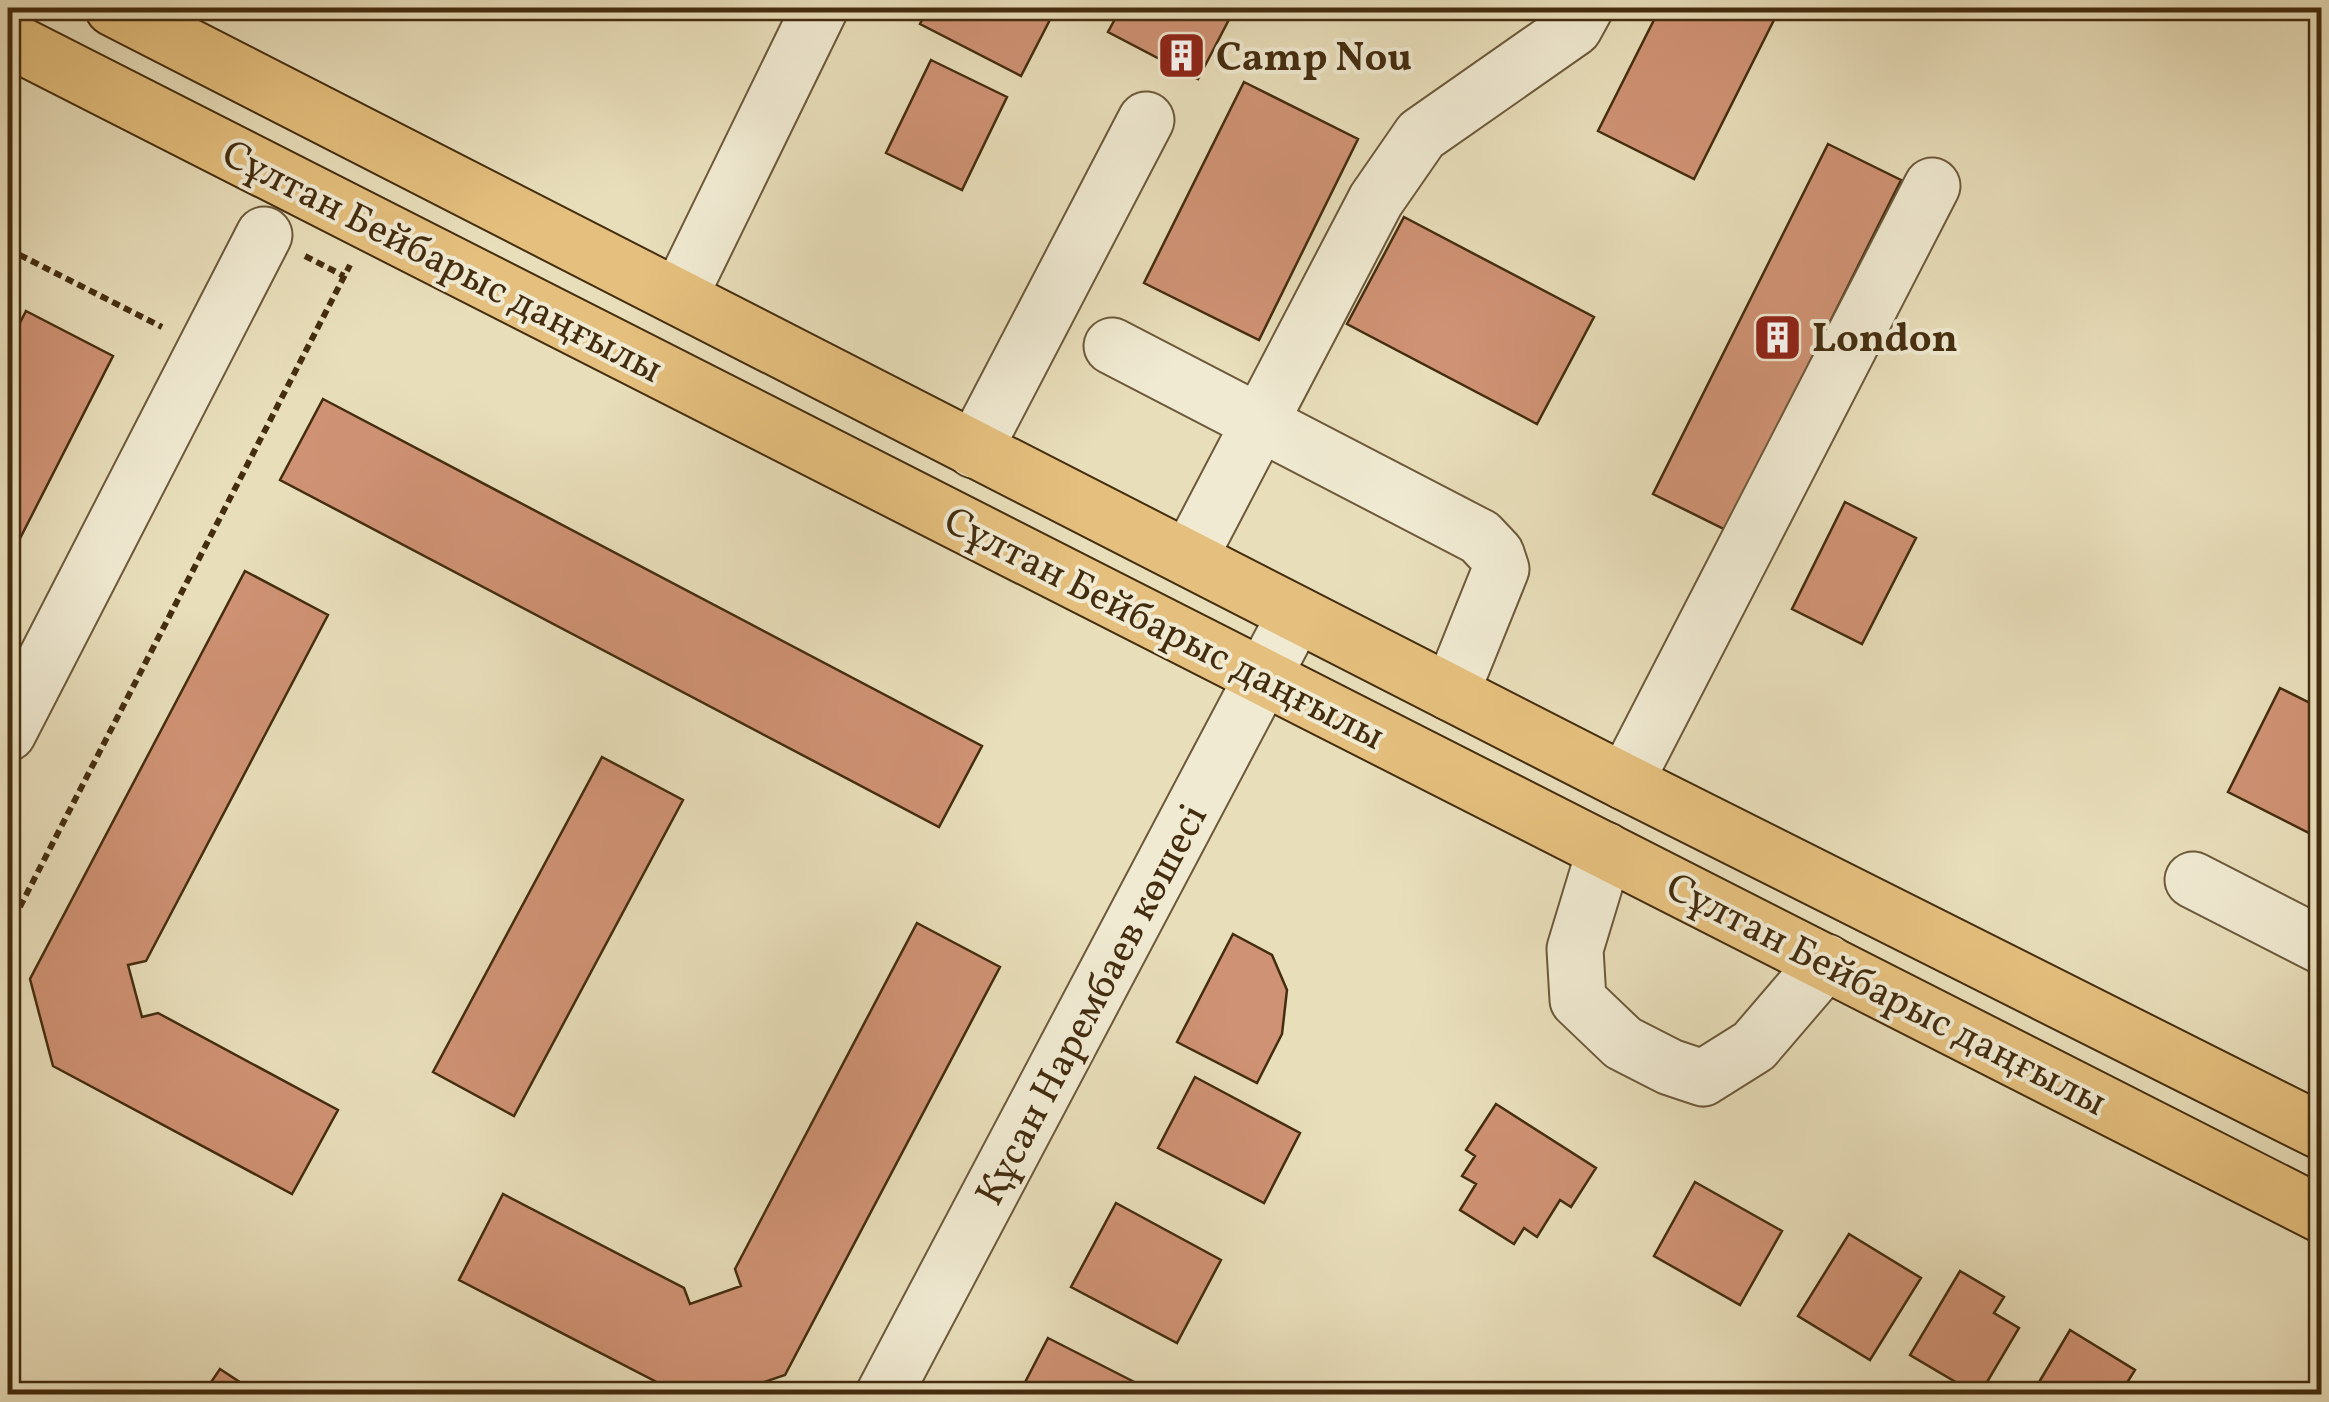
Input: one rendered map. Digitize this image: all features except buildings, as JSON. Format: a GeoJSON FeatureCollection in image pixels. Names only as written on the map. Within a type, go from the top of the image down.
{"type":"FeatureCollection","features":[{"type":"Feature","properties":{"kind":"main road","name":"Сұлтан Бейбарыс даңғылы"},"geometry":{"type":"LineString","coordinates":[[113,8],[1451,694],[2322,1132]]}},
{"type":"Feature","properties":{"kind":"main road","name":"Сұлтан Бейбарыс даңғылы"},"geometry":{"type":"LineString","coordinates":[[8,39],[2322,1215]]}},
{"type":"Feature","properties":{"kind":"main road"},"geometry":{"type":"LineString","coordinates":[[1840,969],[1886,913]]}},
{"type":"Feature","properties":{"kind":"street"},"geometry":{"type":"LineString","coordinates":[[679,297],[820,8]]}},
{"type":"Feature","properties":{"kind":"street"},"geometry":{"type":"LineString","coordinates":[[1189,558],[1376,200],[1420,136],[1574,28],[1585,8]]}},
{"type":"Feature","properties":{"kind":"street"},"geometry":{"type":"LineString","coordinates":[[974,450],[1146,120]]}},
{"type":"Feature","properties":{"kind":"street"},"geometry":{"type":"LineString","coordinates":[[1625,782],[1932,186]]}},
{"type":"Feature","properties":{"kind":"street"},"geometry":{"type":"LineString","coordinates":[[8,733],[264,234]]}},
{"type":"Feature","properties":{"kind":"street"},"geometry":{"type":"LineString","coordinates":[[1112,346],[1480,537],[1496,554],[1500,569],[1451,694]]}},
{"type":"Feature","properties":{"kind":"street","name":"Құсан Нарембаев көшесі"},"geometry":{"type":"LineString","coordinates":[[884,1394],[1296,614]]}},
{"type":"Feature","properties":{"kind":"street"},"geometry":{"type":"LineString","coordinates":[[1606,850],[1575,948],[1578,1000],[1623,1043],[1654,1059],[1703,1078],[1754,1046],[1840,969]]}},
{"type":"Feature","properties":{"kind":"street"},"geometry":{"type":"LineString","coordinates":[[2193,880],[2322,946]]}},
{"type":"Feature","properties":{"kind":"path"},"geometry":{"type":"LineString","coordinates":[[8,930],[370,224]]}},
{"type":"Feature","properties":{"kind":"path"},"geometry":{"type":"LineString","coordinates":[[8,249],[205,349]]}},
{"type":"Feature","properties":{"kind":"place","name":"Camp Nou"},"geometry":{"type":"Point","coordinates":[1181,56]}},
{"type":"Feature","properties":{"kind":"place","name":"London"},"geometry":{"type":"Point","coordinates":[1777,337]}}]}
